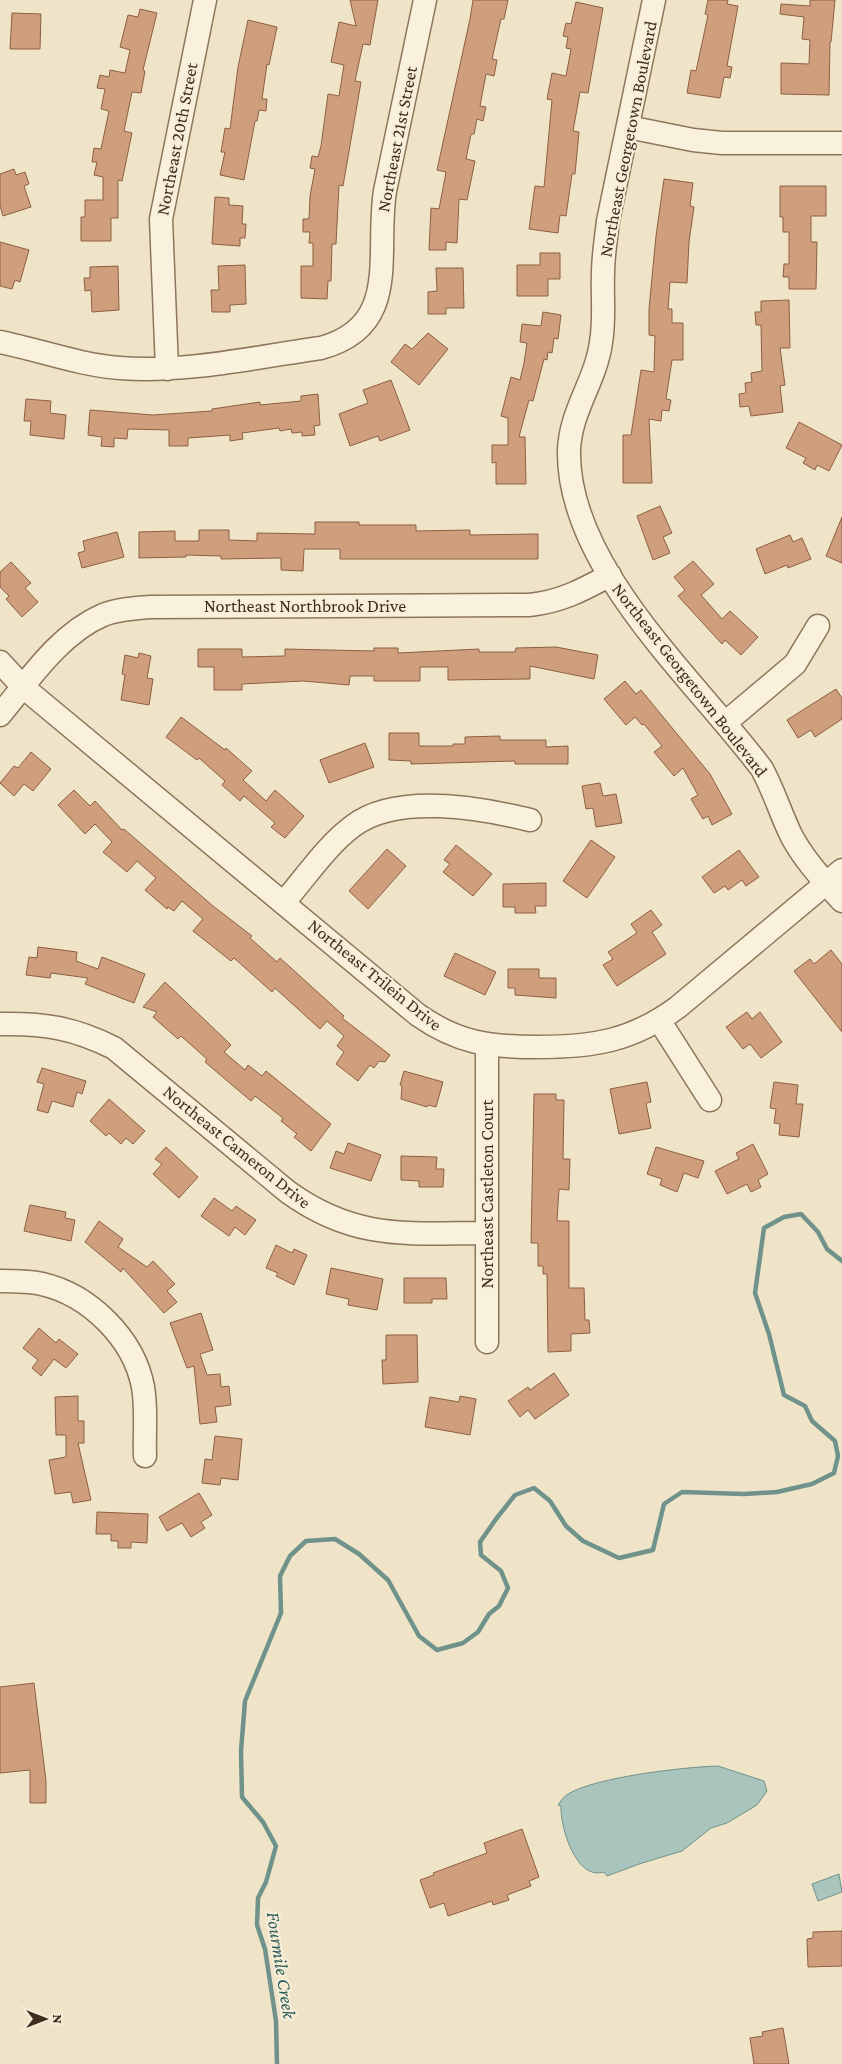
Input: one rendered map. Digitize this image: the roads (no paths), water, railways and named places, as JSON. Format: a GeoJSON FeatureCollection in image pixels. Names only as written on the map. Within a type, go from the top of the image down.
{"type":"FeatureCollection","features":[{"type":"Feature","properties":{"kind":"street","name":"Northeast 20th Street"},"geometry":{"type":"LineString","coordinates":[[167,369],[161,219],[205,0]]}},
{"type":"Feature","properties":{"kind":"street","name":"Northeast 21st Street"},"geometry":{"type":"LineString","coordinates":[[0,342],[82,363],[119,368],[167,369],[321,348],[338,344],[357,331],[372,312],[379,297],[381,280],[381,212],[425,0]]}},
{"type":"Feature","properties":{"kind":"street","name":"Northeast Georgetown Boulevard"},"geometry":{"type":"LineString","coordinates":[[654,0],[604,250],[601,343],[596,366],[577,410],[569,450],[570,471],[576,498],[588,532],[610,575],[653,637],[762,769],[774,789],[792,836],[803,855],[834,877],[842,902]]}},
{"type":"Feature","properties":{"kind":"street"},"geometry":{"type":"LineString","coordinates":[[628,126],[693,140],[722,143],[842,143]]}},
{"type":"Feature","properties":{"kind":"street","name":"Northeast Northbrook Drive"},"geometry":{"type":"LineString","coordinates":[[0,714],[48,657],[78,631],[102,615],[126,609],[152,607],[529,605],[549,603],[568,597],[610,575]]}},
{"type":"Feature","properties":{"kind":"street"},"geometry":{"type":"LineString","coordinates":[[725,723],[796,664],[818,626]]}},
{"type":"Feature","properties":{"kind":"street","name":"Northeast Trilein Drive"},"geometry":{"type":"LineString","coordinates":[[0,662],[23,686],[436,1028],[457,1038],[487,1046],[566,1047],[589,1045],[632,1035],[659,1020],[834,877]]}},
{"type":"Feature","properties":{"kind":"street"},"geometry":{"type":"LineString","coordinates":[[284,902],[340,836],[372,815],[393,808],[414,806],[492,810],[530,820]]}},
{"type":"Feature","properties":{"kind":"street"},"geometry":{"type":"LineString","coordinates":[[659,1020],[710,1100]]}},
{"type":"Feature","properties":{"kind":"street","name":"Northeast Cameron Drive"},"geometry":{"type":"LineString","coordinates":[[0,1024],[40,1024],[67,1028],[91,1036],[114,1048],[288,1192],[309,1207],[332,1219],[357,1227],[381,1231],[487,1232]]}},
{"type":"Feature","properties":{"kind":"street","name":"Northeast Castleton Court"},"geometry":{"type":"LineString","coordinates":[[487,1046],[488,1342]]}},
{"type":"Feature","properties":{"kind":"street"},"geometry":{"type":"LineString","coordinates":[[0,1281],[40,1283],[66,1292],[108,1321],[133,1356],[143,1388],[145,1456]]}},
{"type":"Feature","properties":{"kind":"water"},"geometry":{"type":"Polygon","coordinates":[[[718,1766],[764,1781],[767,1791],[757,1805],[727,1823],[711,1828],[682,1851],[607,1876],[604,1872],[594,1873],[578,1861],[567,1838],[563,1826],[561,1806],[558,1805],[566,1795],[581,1788],[619,1778],[684,1768],[718,1766]]]}},
{"type":"Feature","properties":{"kind":"water"},"geometry":{"type":"Polygon","coordinates":[[[839,1874],[842,1892],[818,1901],[812,1884],[839,1874]]]}},
{"type":"Feature","properties":{"kind":"waterway","name":"Fourmile Creek"},"geometry":{"type":"LineString","coordinates":[[277,2064],[276,2021],[265,1949],[257,1925],[258,1898],[266,1882],[276,1846],[263,1822],[242,1797],[241,1751],[245,1701],[281,1613],[280,1576],[290,1556],[306,1541],[335,1539],[359,1554],[388,1580],[419,1636],[437,1650],[463,1643],[478,1632],[489,1614],[499,1606],[508,1588],[501,1571],[481,1555],[480,1542],[515,1495],[534,1488],[550,1501],[566,1526],[583,1541],[619,1558],[653,1550],[664,1504],[682,1492],[744,1494],[777,1492],[812,1484],[834,1473],[838,1456],[835,1441],[812,1421],[805,1406],[784,1395],[769,1334],[755,1293],[764,1228],[784,1217],[801,1214],[818,1232],[827,1249],[842,1261]]}}]}
